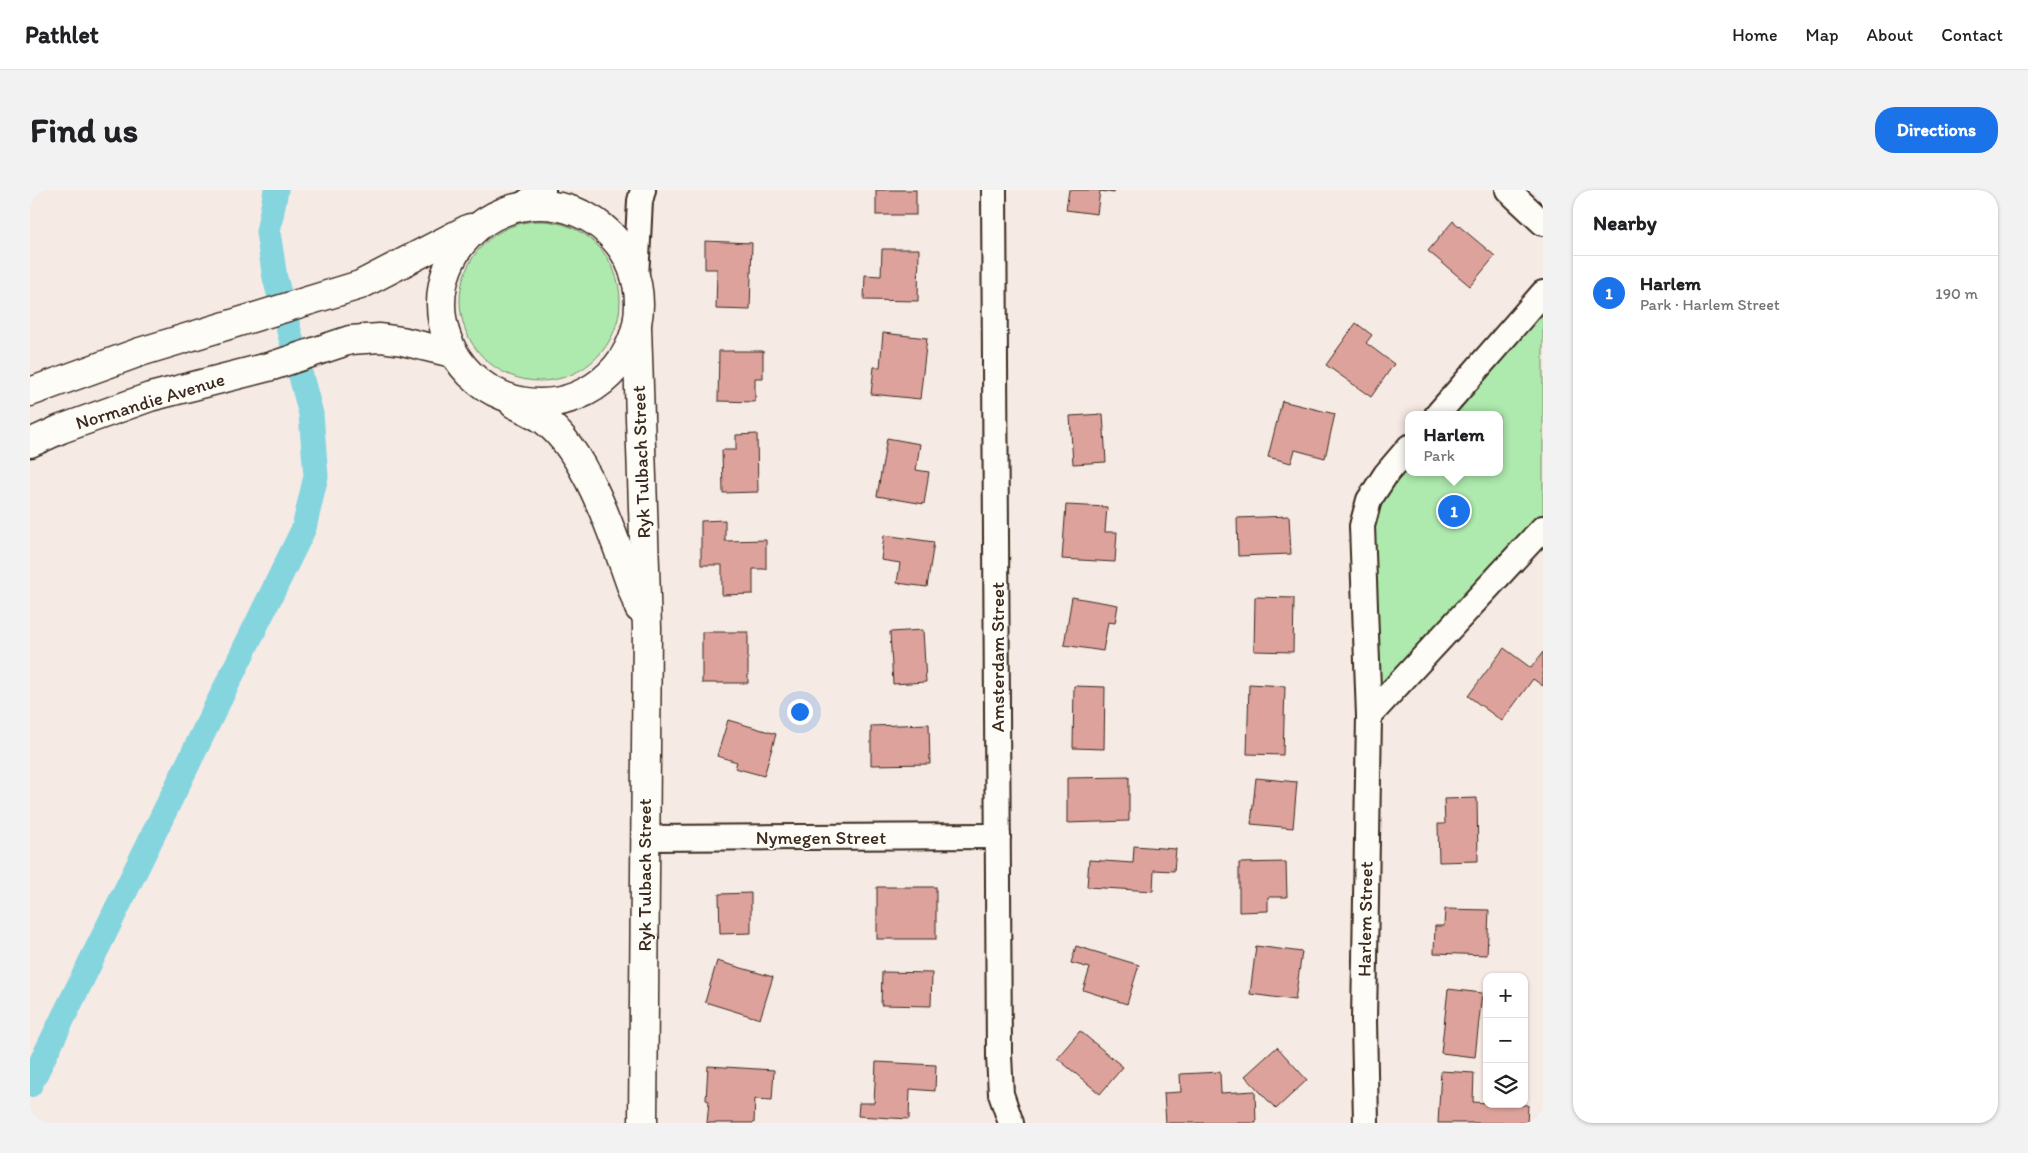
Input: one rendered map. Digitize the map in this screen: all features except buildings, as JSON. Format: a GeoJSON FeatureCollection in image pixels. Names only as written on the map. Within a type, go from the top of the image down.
{"type":"FeatureCollection","features":[{"type":"Feature","properties":{"kind":"street"},"geometry":{"type":"LineString","coordinates":[[30,392],[140,352],[360,285],[484,221],[521,206],[543,190]]}},
{"type":"Feature","properties":{"kind":"street"},"geometry":{"type":"LineString","coordinates":[[501,396],[534,404],[569,400],[600,384],[624,359],[637,327],[640,303],[636,278],[640,201],[643,190]]}},
{"type":"Feature","properties":{"kind":"street","name":"Amsterdam Street"},"geometry":{"type":"LineString","coordinates":[[994,190],[1000,1075],[1001,1094],[1011,1123]]}},
{"type":"Feature","properties":{"kind":"street"},"geometry":{"type":"LineString","coordinates":[[1508,190],[1543,222]]}},
{"type":"Feature","properties":{"kind":"street"},"geometry":{"type":"LineString","coordinates":[[521,206],[558,206],[593,219],[620,244],[636,278]]}},
{"type":"Feature","properties":{"kind":"street"},"geometry":{"type":"LineString","coordinates":[[452,353],[441,318],[443,281],[458,247],[484,221]]}},
{"type":"Feature","properties":{"kind":"street"},"geometry":{"type":"LineString","coordinates":[[1441,411],[1543,294]]}},
{"type":"Feature","properties":{"kind":"street","name":"Ryk Tulbach Street"},"geometry":{"type":"LineString","coordinates":[[637,327],[647,628],[643,1123]]}},
{"type":"Feature","properties":{"kind":"street","name":"Normandie Avenue"},"geometry":{"type":"LineString","coordinates":[[30,443],[61,429],[150,397],[272,366],[350,340],[380,338],[452,353]]}},
{"type":"Feature","properties":{"kind":"street","name":"Ryk Tulbach Street"},"geometry":{"type":"LineString","coordinates":[[452,353],[471,376],[482,385],[544,420],[561,437],[577,458],[594,491],[647,628]]}},
{"type":"Feature","properties":{"kind":"street","name":"Harlem Street"},"geometry":{"type":"LineString","coordinates":[[1366,1123],[1364,1021],[1369,716],[1362,526],[1369,500],[1386,474],[1405,452]]}},
{"type":"Feature","properties":{"kind":"street"},"geometry":{"type":"LineString","coordinates":[[1369,716],[1543,528]]}},
{"type":"Feature","properties":{"kind":"street","name":"Nymegen Street"},"geometry":{"type":"LineString","coordinates":[[644,838],[998,836]]}},
{"type":"Feature","properties":{"kind":"green space"},"geometry":{"type":"Polygon","coordinates":[[[532,221],[548,221],[578,230],[597,244],[614,270],[619,285],[619,317],[614,332],[597,358],[578,372],[563,378],[548,381],[532,381],[502,372],[478,352],[469,339],[463,324],[460,309],[460,293],[469,263],[489,239],[502,230],[517,224],[532,221]]]}},
{"type":"Feature","properties":{"kind":"green space"},"geometry":{"type":"Polygon","coordinates":[[[1543,296],[1543,527],[1362,725],[1370,498],[1405,454],[1405,476],[1503,476],[1503,411],[1442,411],[1543,296]]]}},
{"type":"Feature","properties":{"kind":"waterway"},"geometry":{"type":"LineString","coordinates":[[30,1085],[304,528],[316,476],[311,414],[275,278],[268,232],[276,190]]}},
{"type":"Feature","properties":{"kind":"place","name":"Harlem"},"geometry":{"type":"Point","coordinates":[1454,511]}}]}
